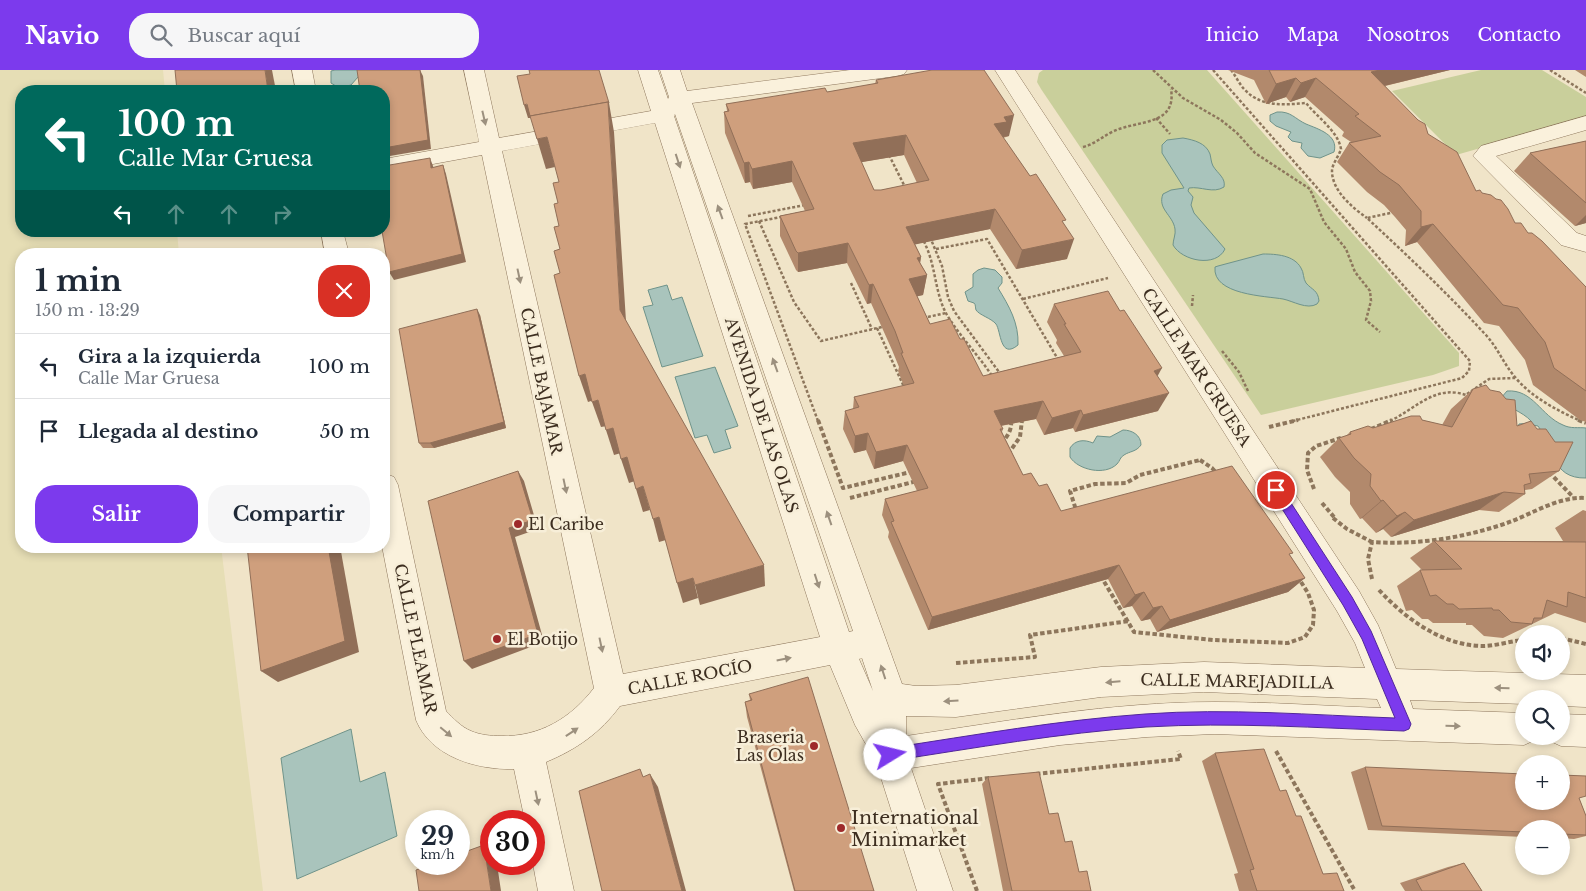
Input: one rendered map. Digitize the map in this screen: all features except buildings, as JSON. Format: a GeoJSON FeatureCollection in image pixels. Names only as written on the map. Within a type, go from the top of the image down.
{"type":"FeatureCollection","features":[{"type":"Feature","properties":{"kind":"street"},"geometry":{"type":"LineString","coordinates":[[302,70],[305,85]]}},
{"type":"Feature","properties":{"kind":"street","name":"CALLE BAJAMAR"},"geometry":{"type":"LineString","coordinates":[[474,70],[611,692]]}},
{"type":"Feature","properties":{"kind":"street","name":"AVENIDA DE LAS OLAS"},"geometry":{"type":"LineString","coordinates":[[648,70],[671,106],[873,642],[890,698],[890,755]]}},
{"type":"Feature","properties":{"kind":"street","name":"AVENIDA DE LAS OLAS"},"geometry":{"type":"LineString","coordinates":[[670,70],[671,106],[839,648],[866,714],[890,755],[935,891]]}},
{"type":"Feature","properties":{"kind":"street"},"geometry":{"type":"LineString","coordinates":[[390,165],[490,146],[671,106],[897,70]]}},
{"type":"Feature","properties":{"kind":"street","name":"CALLE MAR GRUESA"},"geometry":{"type":"LineString","coordinates":[[1006,70],[1348,601],[1367,635],[1404,724]]}},
{"type":"Feature","properties":{"kind":"street"},"geometry":{"type":"LineString","coordinates":[[1584,242],[1569,239],[1484,156],[1488,151],[1586,123]]}},
{"type":"Feature","properties":{"kind":"street","name":"CALLE PLEAMAR"},"geometry":{"type":"LineString","coordinates":[[390,514],[432,720],[446,734],[463,745],[483,751],[505,753],[527,750]]}},
{"type":"Feature","properties":{"kind":"street","name":"CALLE ROCÍO"},"geometry":{"type":"LineString","coordinates":[[527,750],[548,745],[568,735],[596,712],[611,692],[873,642]]}},
{"type":"Feature","properties":{"kind":"street","name":"CALLE MAREJADILLA"},"geometry":{"type":"LineString","coordinates":[[890,698],[916,702],[956,701],[1066,686],[1133,680],[1204,677],[1586,691]]}},
{"type":"Feature","properties":{"kind":"street"},"geometry":{"type":"LineString","coordinates":[[890,755],[1060,729],[1147,721],[1214,718],[1515,729]]}},
{"type":"Feature","properties":{"kind":"street"},"geometry":{"type":"LineString","coordinates":[[1570,730],[1586,731]]}},
{"type":"Feature","properties":{"kind":"street"},"geometry":{"type":"LineString","coordinates":[[527,750],[556,891]]}},
{"type":"Feature","properties":{"kind":"path"},"geometry":{"type":"LineString","coordinates":[[1153,70],[1189,103],[1221,120],[1255,153],[1310,189],[1315,196],[1321,216],[1332,233],[1350,254],[1355,271],[1368,287],[1371,300],[1366,320],[1380,332]]}},
{"type":"Feature","properties":{"kind":"path"},"geometry":{"type":"LineString","coordinates":[[1212,70],[1470,361],[1471,368],[1468,374],[1462,378],[1265,428]]}},
{"type":"Feature","properties":{"kind":"path"},"geometry":{"type":"LineString","coordinates":[[1231,70],[1244,89],[1254,98],[1270,104],[1306,103],[1328,127],[1340,145],[1341,151],[1332,171],[1335,183],[1348,202],[1437,283],[1463,313],[1484,332],[1515,378],[1553,409],[1586,423]]}},
{"type":"Feature","properties":{"kind":"path"},"geometry":{"type":"LineString","coordinates":[[1550,70],[1586,93]]}},
{"type":"Feature","properties":{"kind":"path"},"geometry":{"type":"LineString","coordinates":[[1078,147],[1090,145],[1116,130],[1164,115],[1172,107],[1174,97],[1170,86]]}},
{"type":"Feature","properties":{"kind":"path"},"geometry":{"type":"LineString","coordinates":[[1156,118],[1170,134]]}},
{"type":"Feature","properties":{"kind":"path"},"geometry":{"type":"LineString","coordinates":[[888,152],[908,194]]}},
{"type":"Feature","properties":{"kind":"path"},"geometry":{"type":"LineString","coordinates":[[904,187],[913,185]]}},
{"type":"Feature","properties":{"kind":"path"},"geometry":{"type":"LineString","coordinates":[[745,224],[866,200],[888,202],[908,216],[922,238],[934,267],[940,298],[946,313],[956,329],[995,379],[1010,408],[1012,418],[1009,436],[997,450],[843,488]]}},
{"type":"Feature","properties":{"kind":"path"},"geometry":{"type":"LineString","coordinates":[[742,217],[809,204]]}},
{"type":"Feature","properties":{"kind":"path"},"geometry":{"type":"LineString","coordinates":[[1367,218],[1396,212]]}},
{"type":"Feature","properties":{"kind":"path"},"geometry":{"type":"LineString","coordinates":[[759,221],[794,302],[821,340],[894,324]]}},
{"type":"Feature","properties":{"kind":"path"},"geometry":{"type":"LineString","coordinates":[[928,233],[942,266],[948,297],[954,311],[1004,377]]}},
{"type":"Feature","properties":{"kind":"path"},"geometry":{"type":"LineString","coordinates":[[936,250],[987,239],[1061,364],[1054,365]]}},
{"type":"Feature","properties":{"kind":"path"},"geometry":{"type":"LineString","coordinates":[[1023,298],[1108,278]]}},
{"type":"Feature","properties":{"kind":"path"},"geometry":{"type":"LineString","coordinates":[[851,284],[872,330]]}},
{"type":"Feature","properties":{"kind":"path"},"geometry":{"type":"LineString","coordinates":[[920,319],[946,313]]}},
{"type":"Feature","properties":{"kind":"path"},"geometry":{"type":"LineString","coordinates":[[877,328],[906,391]]}},
{"type":"Feature","properties":{"kind":"path"},"geometry":{"type":"LineString","coordinates":[[1467,394],[1478,383],[1493,377],[1515,378]]}},
{"type":"Feature","properties":{"kind":"path"},"geometry":{"type":"LineString","coordinates":[[1368,430],[1401,415],[1427,398],[1450,390],[1467,394],[1474,400]]}},
{"type":"Feature","properties":{"kind":"path"},"geometry":{"type":"LineString","coordinates":[[1006,457],[1019,441],[1022,430],[1020,412]]}},
{"type":"Feature","properties":{"kind":"path"},"geometry":{"type":"LineString","coordinates":[[1315,492],[1308,475],[1305,458],[1307,452],[1312,447],[1350,436]]}},
{"type":"Feature","properties":{"kind":"path"},"geometry":{"type":"LineString","coordinates":[[1200,460],[1212,468],[1233,491],[1250,500],[1308,593],[1314,605],[1315,613],[1315,623],[1305,637],[1288,643],[1213,640],[1134,632],[1129,621],[1093,563],[1070,491],[1095,484],[1126,483],[1144,473],[1152,473],[1200,460]]}},
{"type":"Feature","properties":{"kind":"path"},"geometry":{"type":"LineString","coordinates":[[1544,466],[1573,497]]}},
{"type":"Feature","properties":{"kind":"path"},"geometry":{"type":"LineString","coordinates":[[847,498],[919,481]]}},
{"type":"Feature","properties":{"kind":"path"},"geometry":{"type":"LineString","coordinates":[[1318,498],[1347,529],[1372,542],[1403,544],[1452,538],[1506,523],[1573,497],[1586,498]]}},
{"type":"Feature","properties":{"kind":"path"},"geometry":{"type":"LineString","coordinates":[[1328,520],[1334,517]]}},
{"type":"Feature","properties":{"kind":"path"},"geometry":{"type":"LineString","coordinates":[[1372,542],[1368,559],[1369,571],[1374,584],[1402,612],[1450,641],[1464,645],[1502,644],[1515,642]]}},
{"type":"Feature","properties":{"kind":"path"},"geometry":{"type":"LineString","coordinates":[[956,663],[1035,656],[1030,635],[1129,621]]}},
{"type":"Feature","properties":{"kind":"path"},"geometry":{"type":"LineString","coordinates":[[1570,640],[1586,644]]}},
{"type":"Feature","properties":{"kind":"path"},"geometry":{"type":"LineString","coordinates":[[1035,774],[1180,759],[1175,744]]}},
{"type":"Feature","properties":{"kind":"path"},"geometry":{"type":"LineString","coordinates":[[1272,744],[1355,891]]}},
{"type":"Feature","properties":{"kind":"path"},"geometry":{"type":"LineString","coordinates":[[977,891],[938,784],[996,778]]}},
{"type":"Feature","properties":{"kind":"shaded area"},"geometry":{"type":"Polygon","coordinates":[[[0,70],[163,70],[164,85],[15,85],[15,237],[178,237],[178,248],[15,248],[15,553],[222,553],[263,891],[0,891],[0,70]]]}},
{"type":"Feature","properties":{"kind":"green space"},"geometry":{"type":"Polygon","coordinates":[[[1043,70],[1207,70],[1459,353],[1459,366],[1433,375],[1261,415],[1041,89],[1037,82],[1039,73],[1043,70]]]}},
{"type":"Feature","properties":{"kind":"green space"},"geometry":{"type":"Polygon","coordinates":[[[1481,70],[1542,70],[1586,97],[1586,118],[1456,155],[1392,91],[1481,70]]]}},
{"type":"Feature","properties":{"kind":"water"},"geometry":{"type":"Polygon","coordinates":[[[375,70],[376,73],[358,77],[351,85],[334,85],[331,83],[331,71],[375,70]]]}},
{"type":"Feature","properties":{"kind":"water"},"geometry":{"type":"Polygon","coordinates":[[[1277,112],[1289,114],[1331,137],[1335,146],[1334,152],[1320,158],[1308,156],[1301,148],[1302,143],[1292,141],[1288,137],[1291,132],[1276,126],[1270,121],[1270,115],[1277,112]]]}},
{"type":"Feature","properties":{"kind":"water"},"geometry":{"type":"Polygon","coordinates":[[[1183,138],[1195,141],[1206,147],[1213,166],[1224,181],[1224,187],[1220,189],[1189,188],[1188,191],[1193,197],[1191,205],[1194,213],[1225,249],[1221,255],[1214,259],[1199,260],[1177,251],[1173,245],[1174,224],[1162,204],[1163,194],[1171,190],[1184,188],[1162,153],[1162,145],[1167,140],[1183,138]]]}},
{"type":"Feature","properties":{"kind":"water"},"geometry":{"type":"Polygon","coordinates":[[[1263,254],[1284,256],[1294,260],[1302,270],[1304,280],[1317,295],[1319,301],[1317,304],[1304,306],[1283,299],[1253,295],[1231,289],[1216,276],[1215,267],[1263,254]]]}},
{"type":"Feature","properties":{"kind":"water"},"geometry":{"type":"Polygon","coordinates":[[[984,268],[995,270],[1002,277],[1002,283],[998,288],[1009,308],[1017,329],[1018,345],[1012,349],[1004,347],[996,324],[978,312],[974,303],[968,301],[965,292],[973,287],[973,274],[984,268]]]}},
{"type":"Feature","properties":{"kind":"water"},"geometry":{"type":"Polygon","coordinates":[[[667,285],[672,300],[682,297],[703,356],[662,367],[643,307],[653,305],[648,290],[667,285]]]}},
{"type":"Feature","properties":{"kind":"water"},"geometry":{"type":"Polygon","coordinates":[[[715,367],[738,426],[725,430],[731,448],[714,453],[707,435],[695,438],[675,377],[715,367]]]}},
{"type":"Feature","properties":{"kind":"water"},"geometry":{"type":"Polygon","coordinates":[[[1507,391],[1524,394],[1555,421],[1563,425],[1586,428],[1586,478],[1575,477],[1559,467],[1538,426],[1533,425],[1517,430],[1519,424],[1530,423],[1531,421],[1501,398],[1507,391]]]}},
{"type":"Feature","properties":{"kind":"water"},"geometry":{"type":"Polygon","coordinates":[[[1123,430],[1135,434],[1141,441],[1141,445],[1123,456],[1112,468],[1092,470],[1079,465],[1070,457],[1070,448],[1077,442],[1086,441],[1093,443],[1097,436],[1110,437],[1123,430]]]}},
{"type":"Feature","properties":{"kind":"water"},"geometry":{"type":"Polygon","coordinates":[[[351,729],[360,782],[385,772],[397,836],[297,879],[281,758],[351,729]]]}},
{"type":"Feature","properties":{"kind":"place","name":"El Caribe"},"geometry":{"type":"Point","coordinates":[518,524]}},
{"type":"Feature","properties":{"kind":"place","name":"El Botijo"},"geometry":{"type":"Point","coordinates":[497,639]}},
{"type":"Feature","properties":{"kind":"place","name":"Braseria Las Olas"},"geometry":{"type":"Point","coordinates":[814,746]}},
{"type":"Feature","properties":{"kind":"place","name":"International Minimarket"},"geometry":{"type":"Point","coordinates":[841,828]}},
{"type":"Feature","properties":{"kind":"route"},"geometry":{"type":"LineString","coordinates":[[890,755],[1060,729],[1147,721],[1214,718],[1404,724],[1367,635],[1348,601],[1276,490]]}}]}
